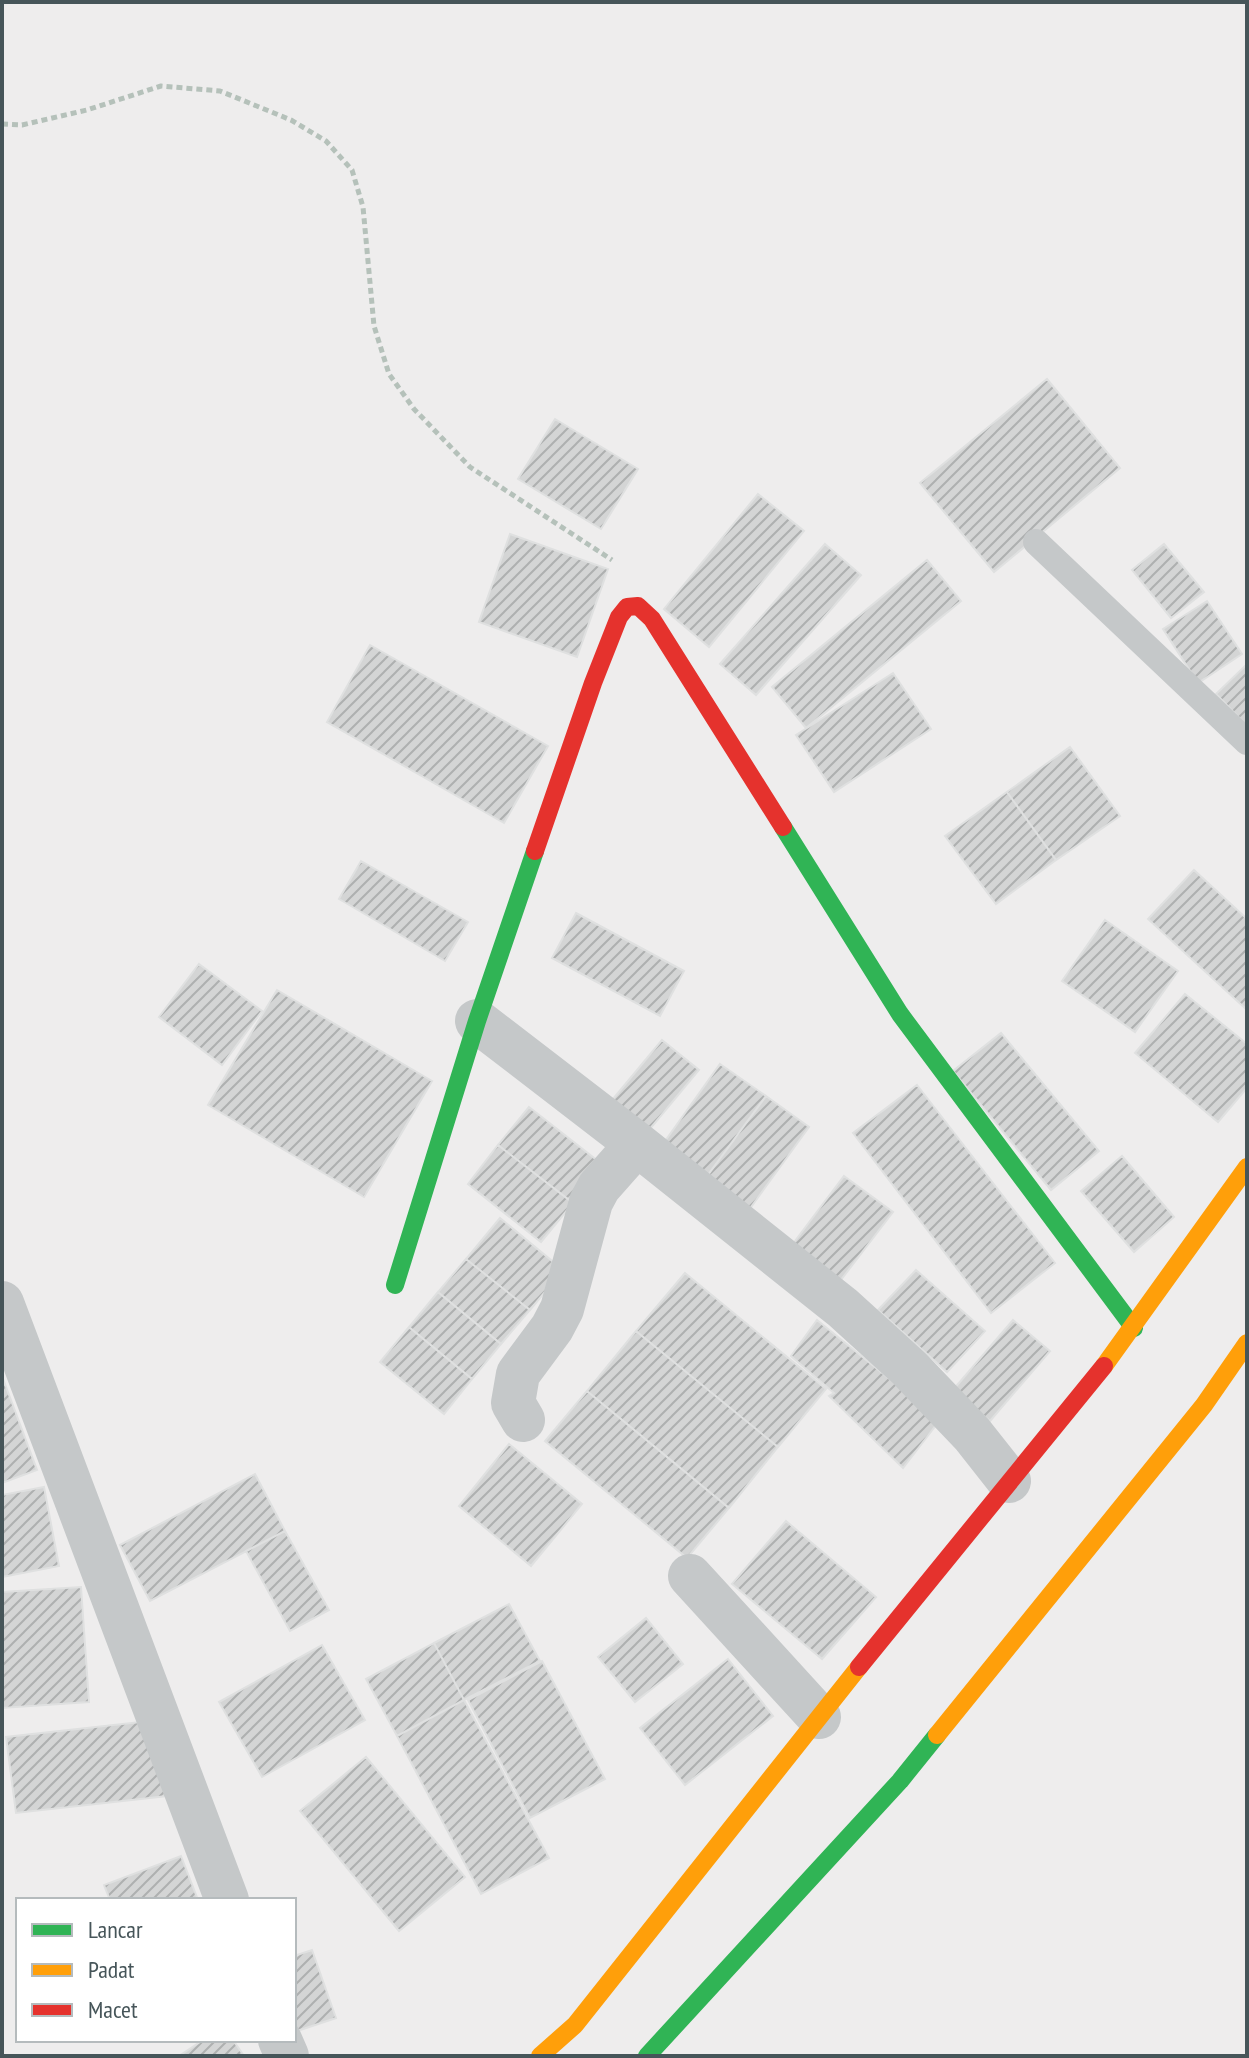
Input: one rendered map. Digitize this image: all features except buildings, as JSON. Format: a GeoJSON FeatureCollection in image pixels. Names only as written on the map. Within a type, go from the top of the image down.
{"type":"FeatureCollection","features":[{"type":"Feature","properties":{"kind":"main road"},"geometry":{"type":"LineString","coordinates":[[395,1285],[477,1021],[593,683],[619,617],[627,607],[638,606],[652,619],[900,1014],[1134,1328]]}},
{"type":"Feature","properties":{"kind":"main road"},"geometry":{"type":"LineString","coordinates":[[540,2056],[575,2025],[1009,1481],[1059,1424],[1134,1328],[1247,1167]]}},
{"type":"Feature","properties":{"kind":"main road"},"geometry":{"type":"LineString","coordinates":[[647,2056],[900,1781],[1204,1405],[1247,1343]]}},
{"type":"Feature","properties":{"kind":"street"},"geometry":{"type":"LineString","coordinates":[[477,1021],[843,1308],[910,1369],[972,1434],[1009,1481]]}},
{"type":"Feature","properties":{"kind":"street"},"geometry":{"type":"LineString","coordinates":[[523,1420],[513,1403],[518,1374],[559,1315],[591,1202],[599,1187],[637,1144]]}},
{"type":"Feature","properties":{"kind":"street"},"geometry":{"type":"LineString","coordinates":[[2,1303],[226,1898]]}},
{"type":"Feature","properties":{"kind":"street"},"geometry":{"type":"LineString","coordinates":[[690,1576],[819,1717]]}},
{"type":"Feature","properties":{"kind":"lane"},"geometry":{"type":"LineString","coordinates":[[1036,542],[1247,742]]}},
{"type":"Feature","properties":{"kind":"path"},"geometry":{"type":"LineString","coordinates":[[2,124],[22,125],[87,110],[161,86],[220,91],[291,120],[326,141],[352,170],[363,207],[374,326],[389,374],[414,409],[470,467],[611,559],[625,573],[638,606]]}},
{"type":"Feature","properties":{"kind":"traffic: fast"},"geometry":{"type":"LineString","coordinates":[[783,827],[900,1014],[1134,1328]]}},
{"type":"Feature","properties":{"kind":"traffic: fast"},"geometry":{"type":"LineString","coordinates":[[395,1285],[477,1021],[535,851]]}},
{"type":"Feature","properties":{"kind":"traffic: fast"},"geometry":{"type":"LineString","coordinates":[[647,2056],[900,1781],[937,1735]]}},
{"type":"Feature","properties":{"kind":"traffic: slow"},"geometry":{"type":"LineString","coordinates":[[1104,1366],[1247,1167]]}},
{"type":"Feature","properties":{"kind":"traffic: slow"},"geometry":{"type":"LineString","coordinates":[[937,1735],[1204,1405],[1247,1343]]}},
{"type":"Feature","properties":{"kind":"traffic: slow"},"geometry":{"type":"LineString","coordinates":[[540,2056],[575,2025],[859,1667]]}},
{"type":"Feature","properties":{"kind":"traffic: jam"},"geometry":{"type":"LineString","coordinates":[[535,851],[593,683],[619,617],[627,607],[638,606],[652,619],[783,827]]}},
{"type":"Feature","properties":{"kind":"traffic: jam"},"geometry":{"type":"LineString","coordinates":[[859,1667],[1104,1366]]}}]}
